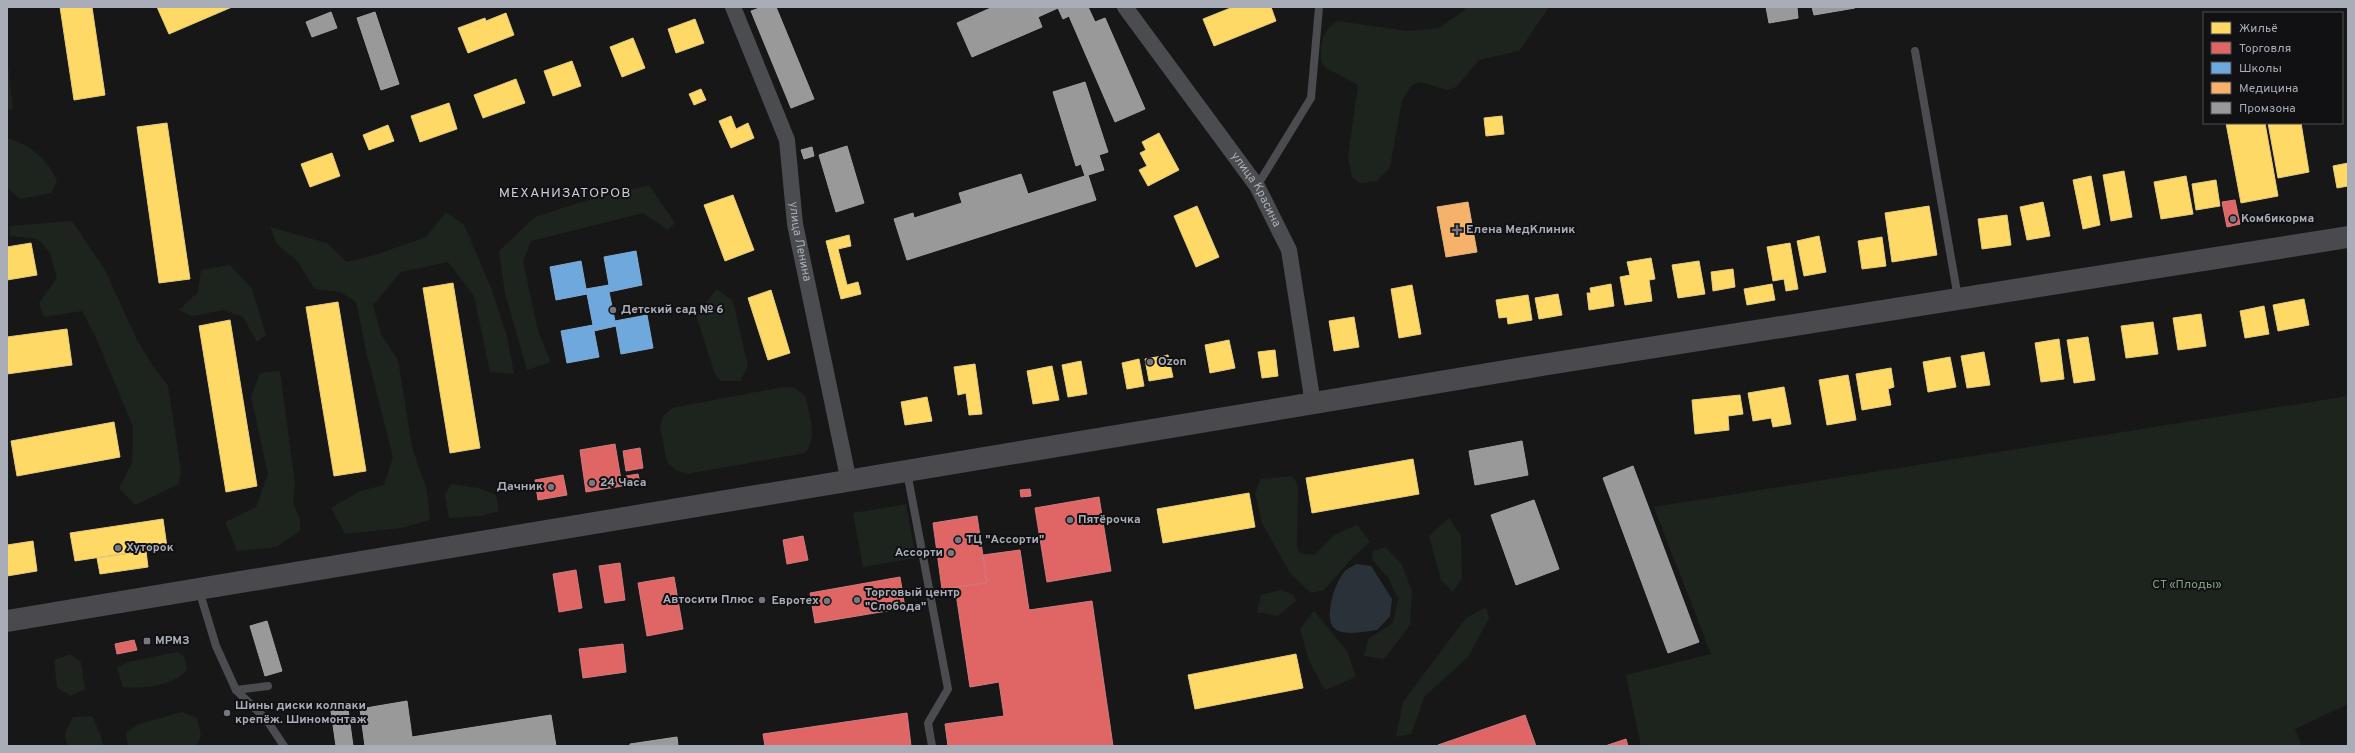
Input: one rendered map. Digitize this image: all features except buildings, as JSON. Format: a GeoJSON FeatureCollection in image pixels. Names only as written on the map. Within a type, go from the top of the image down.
{"type":"FeatureCollection","features":[{"type":"Feature","properties":{"kind":"main road"},"geometry":{"type":"LineString","coordinates":[[7,621],[1958,298],[2348,237]]}},
{"type":"Feature","properties":{"kind":"street","name":"улица Ленина"},"geometry":{"type":"LineString","coordinates":[[733,7],[787,140],[795,224],[849,482]]}},
{"type":"Feature","properties":{"kind":"street","name":"улица Красина"},"geometry":{"type":"LineString","coordinates":[[1125,7],[1257,186],[1289,250],[1314,404]]}},
{"type":"Feature","properties":{"kind":"lane"},"geometry":{"type":"LineString","coordinates":[[1257,186],[1311,98],[1319,7]]}},
{"type":"Feature","properties":{"kind":"lane"},"geometry":{"type":"LineString","coordinates":[[1915,51],[1958,298]]}},
{"type":"Feature","properties":{"kind":"lane"},"geometry":{"type":"LineString","coordinates":[[907,472],[948,689],[928,723],[932,746]]}},
{"type":"Feature","properties":{"kind":"lane"},"geometry":{"type":"LineString","coordinates":[[198,590],[216,646],[236,690],[266,719],[284,746]]}},
{"type":"Feature","properties":{"kind":"lane"},"geometry":{"type":"LineString","coordinates":[[236,690],[268,686]]}},
{"type":"Feature","properties":{"kind":"green space"},"geometry":{"type":"Polygon","coordinates":[[[1464,7],[1549,7],[1519,51],[1479,60],[1456,87],[1447,90],[1420,82],[1412,85],[1402,101],[1390,167],[1377,181],[1360,183],[1352,177],[1348,156],[1358,85],[1328,69],[1321,62],[1321,50],[1325,34],[1337,21],[1408,31],[1439,28],[1465,10],[1464,7]]]}},
{"type":"Feature","properties":{"kind":"green space"},"geometry":{"type":"Polygon","coordinates":[[[7,56],[13,110],[7,109],[7,56]]]}},
{"type":"Feature","properties":{"kind":"green space"},"geometry":{"type":"Polygon","coordinates":[[[7,138],[23,144],[31,149],[49,166],[57,181],[51,193],[20,199],[7,187],[7,138]]]}},
{"type":"Feature","properties":{"kind":"green space"},"geometry":{"type":"Polygon","coordinates":[[[649,185],[675,223],[668,230],[643,213],[531,241],[523,261],[538,331],[551,362],[527,370],[505,293],[499,251],[535,217],[581,202],[649,185]]]}},
{"type":"Feature","properties":{"kind":"green space"},"geometry":{"type":"Polygon","coordinates":[[[446,212],[464,225],[492,290],[507,337],[514,374],[490,372],[474,296],[448,262],[401,272],[373,305],[381,334],[398,360],[412,447],[427,491],[430,520],[401,528],[345,534],[331,508],[360,491],[384,485],[393,457],[367,355],[356,302],[340,292],[315,289],[297,261],[277,244],[270,227],[327,243],[347,262],[375,255],[426,237],[446,212]]]}},
{"type":"Feature","properties":{"kind":"green space"},"geometry":{"type":"Polygon","coordinates":[[[72,221],[105,270],[137,340],[153,366],[168,386],[181,470],[179,484],[135,505],[119,488],[132,463],[133,427],[97,340],[82,311],[44,317],[39,303],[57,278],[50,253],[38,239],[10,236],[9,226],[72,221]]]}},
{"type":"Feature","properties":{"kind":"green space"},"geometry":{"type":"Polygon","coordinates":[[[230,265],[252,289],[266,335],[257,342],[243,317],[224,310],[192,316],[179,310],[198,292],[201,270],[230,265]]]}},
{"type":"Feature","properties":{"kind":"green space"},"geometry":{"type":"Polygon","coordinates":[[[717,289],[733,301],[748,366],[740,381],[721,381],[715,374],[696,315],[717,289]]]}},
{"type":"Feature","properties":{"kind":"green space"},"geometry":{"type":"Polygon","coordinates":[[[280,371],[295,484],[293,503],[300,519],[300,531],[276,547],[237,551],[225,522],[256,507],[268,474],[251,397],[260,373],[280,371]]]}},
{"type":"Feature","properties":{"kind":"green space"},"geometry":{"type":"Polygon","coordinates":[[[783,387],[795,388],[806,397],[812,433],[809,447],[805,453],[687,474],[675,470],[667,462],[660,427],[663,417],[672,408],[783,387]]]}},
{"type":"Feature","properties":{"kind":"green space","name":"СТ «Плоды»"},"geometry":{"type":"Polygon","coordinates":[[[2348,396],[2348,704],[2295,729],[2302,746],[1641,746],[1626,675],[1711,654],[1654,507],[2348,396]]]}},
{"type":"Feature","properties":{"kind":"green space"},"geometry":{"type":"Polygon","coordinates":[[[1292,476],[1298,485],[1297,547],[1299,553],[1314,555],[1334,535],[1357,525],[1370,542],[1354,556],[1324,590],[1311,593],[1290,573],[1262,523],[1255,493],[1261,479],[1292,476]]]}},
{"type":"Feature","properties":{"kind":"green space"},"geometry":{"type":"Polygon","coordinates":[[[451,484],[479,488],[496,495],[499,511],[481,516],[449,518],[445,495],[451,484]]]}},
{"type":"Feature","properties":{"kind":"green space"},"geometry":{"type":"Polygon","coordinates":[[[906,504],[916,558],[863,567],[853,513],[906,504]]]}},
{"type":"Feature","properties":{"kind":"green space"},"geometry":{"type":"Polygon","coordinates":[[[1449,518],[1461,536],[1462,578],[1453,592],[1441,580],[1429,536],[1449,518]]]}},
{"type":"Feature","properties":{"kind":"green space"},"geometry":{"type":"Polygon","coordinates":[[[1385,547],[1401,563],[1412,591],[1410,625],[1384,659],[1364,656],[1368,639],[1393,623],[1398,599],[1389,579],[1372,559],[1373,551],[1385,547]]]}},
{"type":"Feature","properties":{"kind":"green space"},"geometry":{"type":"Polygon","coordinates":[[[1281,590],[1293,595],[1296,601],[1278,616],[1257,612],[1261,595],[1281,590]]]}},
{"type":"Feature","properties":{"kind":"green space"},"geometry":{"type":"Polygon","coordinates":[[[1486,607],[1489,618],[1468,657],[1425,696],[1411,734],[1396,737],[1403,702],[1466,618],[1486,607]]]}},
{"type":"Feature","properties":{"kind":"green space"},"geometry":{"type":"Polygon","coordinates":[[[1314,611],[1347,651],[1356,677],[1325,690],[1309,661],[1300,629],[1314,611]]]}},
{"type":"Feature","properties":{"kind":"green space"},"geometry":{"type":"Polygon","coordinates":[[[177,652],[184,656],[187,670],[174,680],[149,687],[123,687],[117,668],[128,662],[177,652]]]}},
{"type":"Feature","properties":{"kind":"green space"},"geometry":{"type":"Polygon","coordinates":[[[70,654],[81,662],[85,689],[71,696],[57,688],[54,660],[70,654]]]}},
{"type":"Feature","properties":{"kind":"green space"},"geometry":{"type":"Polygon","coordinates":[[[182,712],[197,718],[201,736],[196,746],[128,746],[126,733],[139,724],[182,712]]]}},
{"type":"Feature","properties":{"kind":"green space"},"geometry":{"type":"Polygon","coordinates":[[[92,716],[101,736],[103,746],[67,746],[65,733],[73,717],[92,716]]]}},
{"type":"Feature","properties":{"kind":"shaded area"},"geometry":{"type":"Polygon","coordinates":[[[1357,564],[1371,566],[1392,599],[1390,616],[1377,630],[1355,633],[1338,631],[1331,623],[1330,607],[1332,598],[1338,581],[1342,575],[1346,570],[1357,564]]]}},
{"type":"Feature","properties":{"kind":"place","name":"Комбикорма"},"geometry":{"type":"Point","coordinates":[2233,219]}},
{"type":"Feature","properties":{"kind":"place","name":"Елена МедКлиник"},"geometry":{"type":"Point","coordinates":[1457,230]}},
{"type":"Feature","properties":{"kind":"place","name":"Детский сад № 6"},"geometry":{"type":"Point","coordinates":[613,310]}},
{"type":"Feature","properties":{"kind":"place","name":"Ozon"},"geometry":{"type":"Point","coordinates":[1150,362]}},
{"type":"Feature","properties":{"kind":"place","name":"24 Часа"},"geometry":{"type":"Point","coordinates":[592,483]}},
{"type":"Feature","properties":{"kind":"place","name":"Дачник"},"geometry":{"type":"Point","coordinates":[551,487]}},
{"type":"Feature","properties":{"kind":"place","name":"Пятёрочка"},"geometry":{"type":"Point","coordinates":[1070,520]}},
{"type":"Feature","properties":{"kind":"place","name":"ТЦ \"Ассорти\""},"geometry":{"type":"Point","coordinates":[958,540]}},
{"type":"Feature","properties":{"kind":"place","name":"Хуторок"},"geometry":{"type":"Point","coordinates":[118,548]}},
{"type":"Feature","properties":{"kind":"place","name":"Ассорти"},"geometry":{"type":"Point","coordinates":[951,553]}},
{"type":"Feature","properties":{"kind":"place","name":"Автосити Плюс"},"geometry":{"type":"Point","coordinates":[762,600]}},
{"type":"Feature","properties":{"kind":"place","name":"Торговый центр \"Слобода\""},"geometry":{"type":"Point","coordinates":[857,600]}},
{"type":"Feature","properties":{"kind":"place","name":"Евротех"},"geometry":{"type":"Point","coordinates":[827,601]}},
{"type":"Feature","properties":{"kind":"place","name":"МРМЗ"},"geometry":{"type":"Point","coordinates":[147,641]}},
{"type":"Feature","properties":{"kind":"place","name":"Шины диски колпаки крепёж. Шиномонтаж"},"geometry":{"type":"Point","coordinates":[227,713]}},
{"type":"Feature","properties":{"kind":"district","name":"МЕХАНИЗАТОРОВ"},"geometry":{"type":"Point","coordinates":[565,193]}}]}
